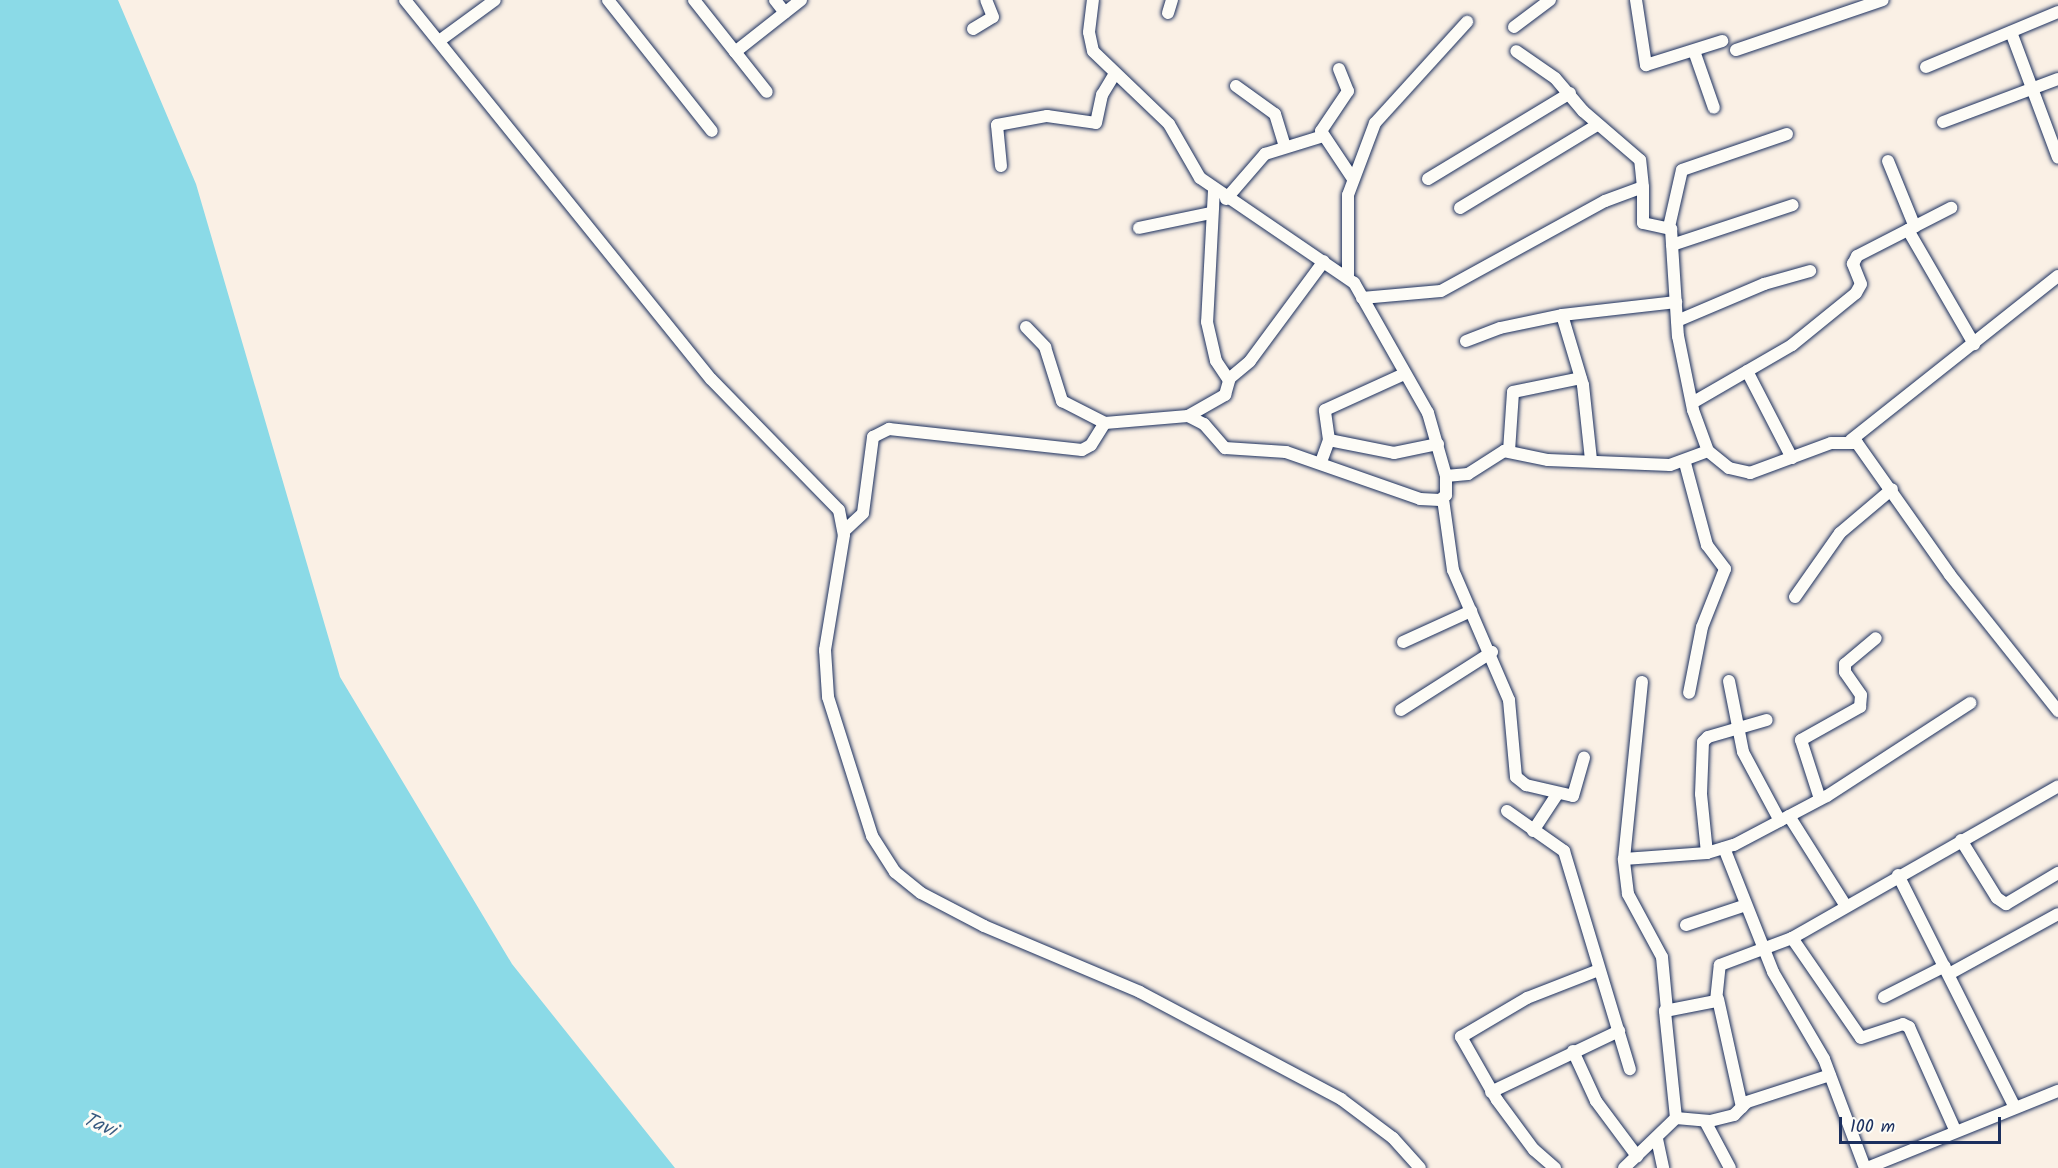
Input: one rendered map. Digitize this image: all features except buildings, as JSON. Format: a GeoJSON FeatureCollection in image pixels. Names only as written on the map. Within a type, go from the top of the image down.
{"type":"FeatureCollection","features":[{"type":"Feature","properties":{"kind":"street"},"geometry":{"type":"LineString","coordinates":[[405,0],[711,379],[834,503],[844,531],[824,672],[842,747],[872,836],[896,872],[921,893],[984,926],[1140,992],[1341,1099],[1393,1138],[1420,1168]]}},
{"type":"Feature","properties":{"kind":"street"},"geometry":{"type":"LineString","coordinates":[[439,41],[495,0]]}},
{"type":"Feature","properties":{"kind":"street"},"geometry":{"type":"LineString","coordinates":[[608,0],[712,131]]}},
{"type":"Feature","properties":{"kind":"street"},"geometry":{"type":"LineString","coordinates":[[694,0],[766,92]]}},
{"type":"Feature","properties":{"kind":"street"},"geometry":{"type":"LineString","coordinates":[[776,0],[785,13]]}},
{"type":"Feature","properties":{"kind":"street"},"geometry":{"type":"LineString","coordinates":[[735,52],[801,0]]}},
{"type":"Feature","properties":{"kind":"street"},"geometry":{"type":"LineString","coordinates":[[973,29],[993,16],[986,0]]}},
{"type":"Feature","properties":{"kind":"street"},"geometry":{"type":"LineString","coordinates":[[1093,0],[1091,45],[1114,75],[1169,124],[1200,177],[1214,190],[1348,278],[1362,298],[1428,413],[1446,476],[1443,499],[1453,570],[1492,652],[1512,717],[1516,777],[1526,785],[1574,796],[1584,758]]}},
{"type":"Feature","properties":{"kind":"street"},"geometry":{"type":"LineString","coordinates":[[1168,13],[1172,0]]}},
{"type":"Feature","properties":{"kind":"street"},"geometry":{"type":"LineString","coordinates":[[1514,27],[1550,0]]}},
{"type":"Feature","properties":{"kind":"street"},"geometry":{"type":"LineString","coordinates":[[1636,0],[1644,64],[1722,41]]}},
{"type":"Feature","properties":{"kind":"street"},"geometry":{"type":"LineString","coordinates":[[1736,50],[1883,0]]}},
{"type":"Feature","properties":{"kind":"street"},"geometry":{"type":"LineString","coordinates":[[1926,67],[2058,12]]}},
{"type":"Feature","properties":{"kind":"street"},"geometry":{"type":"LineString","coordinates":[[1348,278],[1346,224],[1353,179],[1378,117],[1467,22]]}},
{"type":"Feature","properties":{"kind":"street"},"geometry":{"type":"LineString","coordinates":[[2011,32],[2058,158]]}},
{"type":"Feature","properties":{"kind":"street"},"geometry":{"type":"LineString","coordinates":[[1516,51],[1570,93],[1597,125],[1640,160],[1643,223],[1669,226]]}},
{"type":"Feature","properties":{"kind":"street"},"geometry":{"type":"LineString","coordinates":[[1694,51],[1714,108]]}},
{"type":"Feature","properties":{"kind":"street"},"geometry":{"type":"LineString","coordinates":[[1339,69],[1348,91],[1322,128],[1323,136],[1353,179]]}},
{"type":"Feature","properties":{"kind":"street"},"geometry":{"type":"LineString","coordinates":[[1001,166],[997,124],[1047,116],[1095,123],[1102,95],[1114,75]]}},
{"type":"Feature","properties":{"kind":"street"},"geometry":{"type":"LineString","coordinates":[[1943,122],[2058,79]]}},
{"type":"Feature","properties":{"kind":"street"},"geometry":{"type":"LineString","coordinates":[[1236,86],[1275,114],[1285,147]]}},
{"type":"Feature","properties":{"kind":"street"},"geometry":{"type":"LineString","coordinates":[[1428,179],[1570,93]]}},
{"type":"Feature","properties":{"kind":"street"},"geometry":{"type":"LineString","coordinates":[[1460,208],[1597,125]]}},
{"type":"Feature","properties":{"kind":"street"},"geometry":{"type":"LineString","coordinates":[[1787,134],[1682,170],[1669,226],[1677,321],[1692,403],[1708,451],[1729,468],[1750,473],[1851,440],[2058,276]]}},
{"type":"Feature","properties":{"kind":"street"},"geometry":{"type":"LineString","coordinates":[[1226,199],[1261,157],[1323,136]]}},
{"type":"Feature","properties":{"kind":"street"},"geometry":{"type":"LineString","coordinates":[[1888,161],[1912,228],[1974,344]]}},
{"type":"Feature","properties":{"kind":"street"},"geometry":{"type":"LineString","coordinates":[[1362,298],[1441,291],[1605,201],[1642,187]]}},
{"type":"Feature","properties":{"kind":"street"},"geometry":{"type":"LineString","coordinates":[[1214,190],[1207,322],[1216,361],[1229,380]]}},
{"type":"Feature","properties":{"kind":"street"},"geometry":{"type":"LineString","coordinates":[[1672,245],[1793,205]]}},
{"type":"Feature","properties":{"kind":"street"},"geometry":{"type":"LineString","coordinates":[[1692,403],[1803,338],[1856,293],[1861,284],[1853,264],[1857,256],[1951,208]]}},
{"type":"Feature","properties":{"kind":"street"},"geometry":{"type":"LineString","coordinates":[[1139,228],[1211,213]]}},
{"type":"Feature","properties":{"kind":"street"},"geometry":{"type":"LineString","coordinates":[[1026,327],[1045,347],[1062,401],[1105,423],[1188,416],[1222,397],[1229,380],[1250,361],[1324,261]]}},
{"type":"Feature","properties":{"kind":"street"},"geometry":{"type":"LineString","coordinates":[[1677,321],[1764,284],[1810,271]]}},
{"type":"Feature","properties":{"kind":"street"},"geometry":{"type":"LineString","coordinates":[[1466,341],[1500,328],[1562,315],[1676,302]]}},
{"type":"Feature","properties":{"kind":"street"},"geometry":{"type":"LineString","coordinates":[[1562,315],[1581,378],[1591,460]]}},
{"type":"Feature","properties":{"kind":"street"},"geometry":{"type":"LineString","coordinates":[[1747,371],[1792,458]]}},
{"type":"Feature","properties":{"kind":"street"},"geometry":{"type":"LineString","coordinates":[[1321,462],[1329,440],[1325,410],[1404,374]]}},
{"type":"Feature","properties":{"kind":"street"},"geometry":{"type":"LineString","coordinates":[[1509,451],[1513,392],[1581,378]]}},
{"type":"Feature","properties":{"kind":"street"},"geometry":{"type":"LineString","coordinates":[[1188,416],[1204,424],[1225,448],[1272,449],[1321,462],[1420,499],[1443,499]]}},
{"type":"Feature","properties":{"kind":"street"},"geometry":{"type":"LineString","coordinates":[[844,531],[863,513],[868,454],[880,432],[908,430],[1082,450],[1091,445],[1105,423]]}},
{"type":"Feature","properties":{"kind":"street"},"geometry":{"type":"LineString","coordinates":[[1329,440],[1394,453],[1438,444]]}},
{"type":"Feature","properties":{"kind":"street"},"geometry":{"type":"LineString","coordinates":[[1851,440],[1865,449],[1950,575],[2058,711]]}},
{"type":"Feature","properties":{"kind":"street"},"geometry":{"type":"LineString","coordinates":[[1446,476],[1468,474],[1509,451],[1548,460],[1685,463],[1708,451]]}},
{"type":"Feature","properties":{"kind":"street"},"geometry":{"type":"LineString","coordinates":[[1685,463],[1707,545],[1725,569],[1702,627],[1689,693]]}},
{"type":"Feature","properties":{"kind":"street"},"geometry":{"type":"LineString","coordinates":[[1795,597],[1840,533],[1892,489]]}},
{"type":"Feature","properties":{"kind":"street"},"geometry":{"type":"LineString","coordinates":[[1403,642],[1471,611]]}},
{"type":"Feature","properties":{"kind":"street"},"geometry":{"type":"LineString","coordinates":[[1820,799],[1801,740],[1860,706],[1863,700],[1845,664],[1876,638]]}},
{"type":"Feature","properties":{"kind":"street"},"geometry":{"type":"LineString","coordinates":[[1401,710],[1492,652]]}},
{"type":"Feature","properties":{"kind":"street"},"geometry":{"type":"LineString","coordinates":[[1729,681],[1736,728],[1755,782],[1784,818],[1846,906]]}},
{"type":"Feature","properties":{"kind":"street"},"geometry":{"type":"LineString","coordinates":[[1624,1168],[1657,1139],[1676,1118],[1662,957],[1628,894],[1624,859],[1642,682]]}},
{"type":"Feature","properties":{"kind":"street"},"geometry":{"type":"LineString","coordinates":[[1624,859],[1707,853],[1724,848],[1820,799],[1970,703]]}},
{"type":"Feature","properties":{"kind":"street"},"geometry":{"type":"LineString","coordinates":[[1707,853],[1701,794],[1703,742],[1736,728],[1767,720]]}},
{"type":"Feature","properties":{"kind":"street"},"geometry":{"type":"LineString","coordinates":[[1742,1107],[1718,999],[1717,968],[1792,938],[1898,874],[2058,786]]}},
{"type":"Feature","properties":{"kind":"street"},"geometry":{"type":"LineString","coordinates":[[1533,831],[1558,793]]}},
{"type":"Feature","properties":{"kind":"street"},"geometry":{"type":"LineString","coordinates":[[1507,812],[1564,851],[1630,1069]]}},
{"type":"Feature","properties":{"kind":"street"},"geometry":{"type":"LineString","coordinates":[[1961,840],[2001,902],[2011,902],[2058,873]]}},
{"type":"Feature","properties":{"kind":"street"},"geometry":{"type":"LineString","coordinates":[[1724,848],[1764,950],[1830,1075],[1866,1168],[2014,1106],[2057,1096]]}},
{"type":"Feature","properties":{"kind":"street"},"geometry":{"type":"LineString","coordinates":[[1898,874],[2014,1106]]}},
{"type":"Feature","properties":{"kind":"street"},"geometry":{"type":"LineString","coordinates":[[1686,926],[1746,905]]}},
{"type":"Feature","properties":{"kind":"street"},"geometry":{"type":"LineString","coordinates":[[1884,997],[1947,970],[2058,914]]}},
{"type":"Feature","properties":{"kind":"street"},"geometry":{"type":"LineString","coordinates":[[1792,938],[1861,1038],[1904,1024],[1909,1027],[1955,1130]]}},
{"type":"Feature","properties":{"kind":"street"},"geometry":{"type":"LineString","coordinates":[[1555,1168],[1534,1150],[1491,1092],[1461,1042],[1464,1033],[1527,998],[1599,970]]}},
{"type":"Feature","properties":{"kind":"street"},"geometry":{"type":"LineString","coordinates":[[1667,1010],[1718,999]]}},
{"type":"Feature","properties":{"kind":"street"},"geometry":{"type":"LineString","coordinates":[[1491,1092],[1619,1031]]}},
{"type":"Feature","properties":{"kind":"street"},"geometry":{"type":"LineString","coordinates":[[1573,1051],[1596,1101],[1638,1156]]}},
{"type":"Feature","properties":{"kind":"street"},"geometry":{"type":"LineString","coordinates":[[1676,1118],[1705,1120],[1734,1115],[1742,1107],[1830,1075]]}},
{"type":"Feature","properties":{"kind":"street"},"geometry":{"type":"LineString","coordinates":[[1705,1120],[1730,1168]]}},
{"type":"Feature","properties":{"kind":"street"},"geometry":{"type":"LineString","coordinates":[[1657,1139],[1663,1168]]}},
{"type":"Feature","properties":{"kind":"water","name":"Tavi"},"geometry":{"type":"Polygon","coordinates":[[[0,0],[118,0],[196,184],[340,677],[512,964],[675,1168],[0,1168],[0,0]]]}}]}
